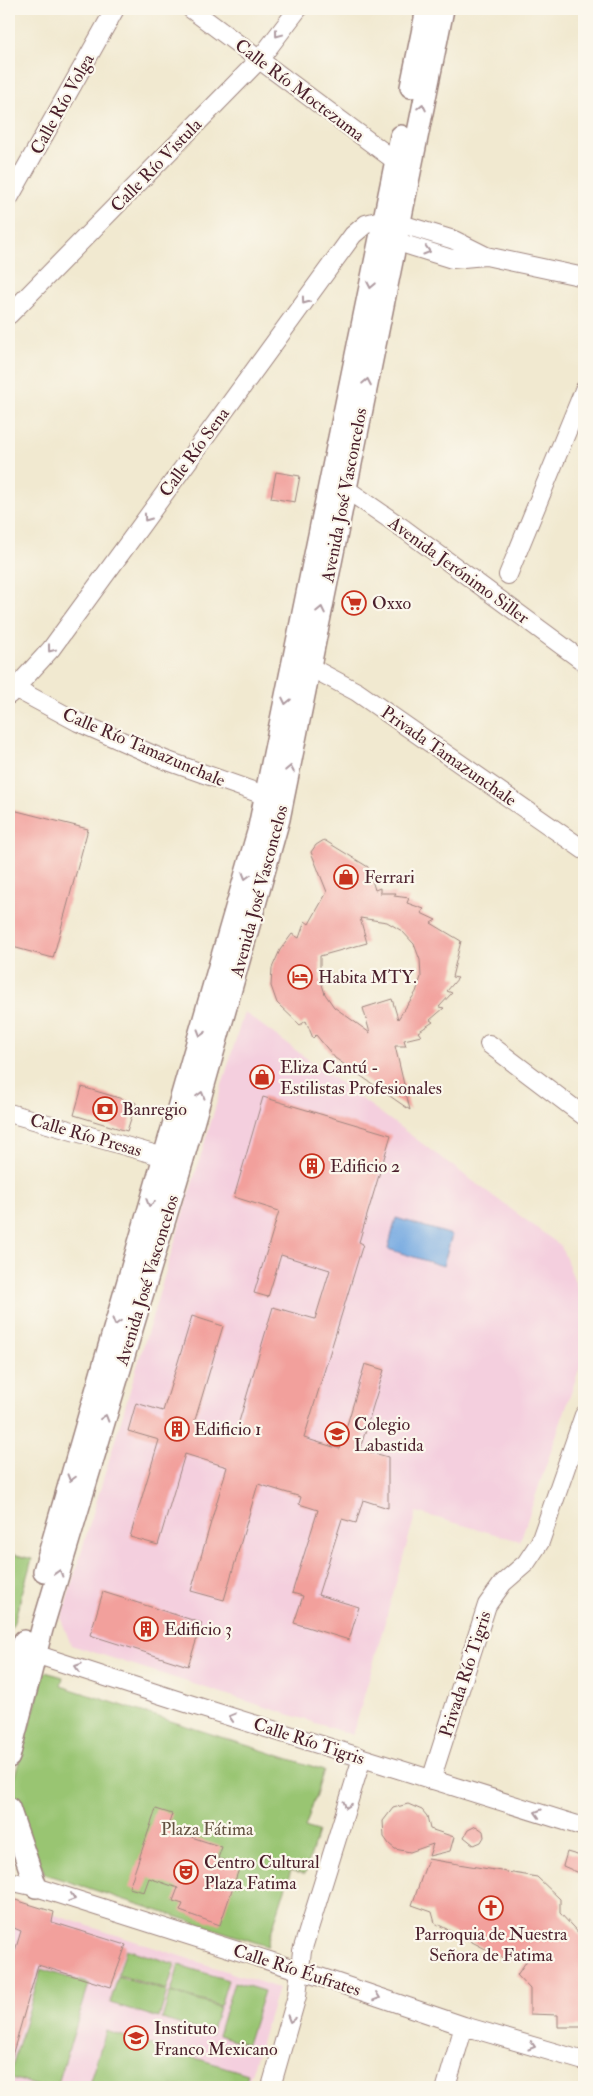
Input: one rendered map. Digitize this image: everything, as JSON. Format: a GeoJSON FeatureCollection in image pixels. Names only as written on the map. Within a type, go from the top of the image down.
{"type":"FeatureCollection","features":[{"type":"Feature","properties":{"kind":"main road","name":"Avenida José Vasconcelos"},"geometry":{"type":"LineString","coordinates":[[403,167],[427,9]]}},
{"type":"Feature","properties":{"kind":"main road","name":"Avenida José Vasconcelos"},"geometry":{"type":"LineString","coordinates":[[9,1757],[22,1651],[186,1149],[272,846],[275,800],[390,230],[403,167],[443,9]]}},
{"type":"Feature","properties":{"kind":"main road","name":"Avenida José Vasconcelos"},"geometry":{"type":"LineString","coordinates":[[9,1694],[258,832],[275,800]]}},
{"type":"Feature","properties":{"kind":"main road"},"geometry":{"type":"LineString","coordinates":[[9,1808],[36,1887]]}},
{"type":"Feature","properties":{"kind":"street","name":"Calle Río Volga"},"geometry":{"type":"LineString","coordinates":[[9,198],[115,9]]}},
{"type":"Feature","properties":{"kind":"street","name":"Calle Río Moctezuma"},"geometry":{"type":"LineString","coordinates":[[191,9],[403,167]]}},
{"type":"Feature","properties":{"kind":"street","name":"Calle Río Vistula"},"geometry":{"type":"LineString","coordinates":[[9,315],[259,60],[298,9]]}},
{"type":"Feature","properties":{"kind":"street","name":"Calle Río Sena"},"geometry":{"type":"LineString","coordinates":[[11,690],[51,649],[353,235],[366,224],[390,230]]}},
{"type":"Feature","properties":{"kind":"street"},"geometry":{"type":"LineString","coordinates":[[390,230],[454,240],[486,256],[584,277]]}},
{"type":"Feature","properties":{"kind":"street"},"geometry":{"type":"LineString","coordinates":[[508,575],[584,390]]}},
{"type":"Feature","properties":{"kind":"street","name":"Avenida Jerónimo Siller"},"geometry":{"type":"LineString","coordinates":[[339,484],[404,529],[584,662]]}},
{"type":"Feature","properties":{"kind":"street","name":"Privada Tamazunchale"},"geometry":{"type":"LineString","coordinates":[[302,665],[357,692],[584,850]]}},
{"type":"Feature","properties":{"kind":"street","name":"Calle Río Tamazunchale"},"geometry":{"type":"LineString","coordinates":[[11,690],[165,760],[275,800]]}},
{"type":"Feature","properties":{"kind":"street"},"geometry":{"type":"LineString","coordinates":[[489,1044],[584,1116]]}},
{"type":"Feature","properties":{"kind":"street","name":"Calle Río Presas"},"geometry":{"type":"LineString","coordinates":[[9,1113],[164,1156]]}},
{"type":"Feature","properties":{"kind":"street","name":"Privada Río Tigris"},"geometry":{"type":"LineString","coordinates":[[431,1780],[487,1605],[503,1583],[526,1563],[540,1542],[584,1416]]}},
{"type":"Feature","properties":{"kind":"street","name":"Calle Río Tigris"},"geometry":{"type":"LineString","coordinates":[[22,1651],[584,1827]]}},
{"type":"Feature","properties":{"kind":"street"},"geometry":{"type":"LineString","coordinates":[[271,2087],[297,1996],[302,1952],[362,1758]]}},
{"type":"Feature","properties":{"kind":"street","name":"Calle Río Éufrates"},"geometry":{"type":"LineString","coordinates":[[9,1880],[301,1971],[464,2026],[584,2061]]}},
{"type":"Feature","properties":{"kind":"street"},"geometry":{"type":"LineString","coordinates":[[446,2087],[464,2026]]}},
{"type":"Feature","properties":{"kind":"shaded area","name":"Colegio Labastida"},"geometry":{"type":"Polygon","coordinates":[[[244,1012],[561,1246],[584,1305],[584,1355],[520,1541],[416,1512],[353,1735],[71,1645],[61,1619],[244,1012]]]}},
{"type":"Feature","properties":{"kind":"shaded area","name":"Instituto Franco Mexicano"},"geometry":{"type":"Polygon","coordinates":[[[9,1900],[278,1988],[247,2087],[9,2087],[9,1900]]]}},
{"type":"Feature","properties":{"kind":"green space"},"geometry":{"type":"Polygon","coordinates":[[[9,1553],[32,1559],[13,1625],[9,1630],[9,1553]]]}},
{"type":"Feature","properties":{"kind":"green space","name":"Plaza Fátima"},"geometry":{"type":"Polygon","coordinates":[[[45,1672],[63,1677],[61,1686],[324,1770],[305,1828],[318,1832],[305,1874],[291,1870],[267,1946],[45,1874],[9,1796],[45,1672]]]}},
{"type":"Feature","properties":{"kind":"green space"},"geometry":{"type":"Polygon","coordinates":[[[126,1949],[175,1964],[167,1990],[118,1975],[126,1949]]]}},
{"type":"Feature","properties":{"kind":"green space"},"geometry":{"type":"Polygon","coordinates":[[[179,1965],[228,1980],[220,2006],[171,1992],[179,1965]]]}},
{"type":"Feature","properties":{"kind":"green space"},"geometry":{"type":"Polygon","coordinates":[[[41,1969],[89,1984],[57,2087],[41,2087],[9,2077],[41,1969]]]}},
{"type":"Feature","properties":{"kind":"green space"},"geometry":{"type":"Polygon","coordinates":[[[118,1977],[167,1991],[159,2018],[110,2003],[118,1977]]]}},
{"type":"Feature","properties":{"kind":"green space"},"geometry":{"type":"Polygon","coordinates":[[[234,1982],[264,1991],[247,2044],[218,2035],[234,1982]]]}},
{"type":"Feature","properties":{"kind":"green space"},"geometry":{"type":"Polygon","coordinates":[[[170,1992],[219,2007],[211,2034],[162,2019],[170,1992]]]}},
{"type":"Feature","properties":{"kind":"green space"},"geometry":{"type":"Polygon","coordinates":[[[106,2031],[248,2074],[244,2087],[88,2087],[106,2031]]]}},
{"type":"Feature","properties":{"kind":"water"},"geometry":{"type":"Polygon","coordinates":[[[396,1218],[452,1235],[443,1266],[388,1249],[396,1218]]]}},
{"type":"Feature","properties":{"kind":"building"},"geometry":{"type":"Polygon","coordinates":[[[276,472],[300,476],[295,502],[271,498],[276,472]]]}},
{"type":"Feature","properties":{"kind":"building"},"geometry":{"type":"Polygon","coordinates":[[[9,809],[88,829],[53,958],[9,946],[9,809]]]}},
{"type":"Feature","properties":{"kind":"building"},"geometry":{"type":"Polygon","coordinates":[[[324,840],[368,867],[375,890],[380,888],[380,893],[396,893],[394,896],[409,898],[407,903],[424,909],[421,913],[436,920],[431,923],[461,941],[452,977],[458,978],[447,991],[452,993],[439,1007],[444,1008],[430,1020],[433,1022],[418,1032],[421,1036],[404,1040],[406,1046],[395,1046],[410,1110],[335,1058],[316,1035],[313,1038],[306,1021],[300,1025],[277,1003],[271,986],[272,968],[280,950],[292,934],[299,938],[305,921],[309,924],[327,892],[311,852],[316,845],[324,840]],[[360,918],[367,943],[320,956],[320,978],[325,994],[334,1007],[370,1033],[363,1008],[392,999],[398,1019],[416,992],[421,977],[420,960],[414,944],[402,931],[387,922],[360,918]]]}},
{"type":"Feature","properties":{"kind":"building","name":"Banregio"},"geometry":{"type":"Polygon","coordinates":[[[82,1087],[136,1103],[127,1131],[74,1115],[82,1087]]]}},
{"type":"Feature","properties":{"kind":"building","name":"Edificio 1"},"geometry":{"type":"Polygon","coordinates":[[[263,1097],[391,1135],[359,1242],[363,1244],[304,1438],[340,1449],[365,1364],[384,1370],[360,1449],[388,1457],[388,1508],[363,1500],[356,1523],[342,1519],[318,1595],[359,1607],[349,1640],[294,1623],[303,1596],[292,1593],[318,1510],[299,1504],[301,1497],[258,1484],[224,1600],[191,1591],[227,1467],[185,1454],[158,1545],[130,1537],[159,1440],[128,1431],[136,1403],[163,1411],[192,1316],[223,1326],[195,1420],[236,1432],[273,1307],[315,1319],[330,1270],[281,1255],[268,1297],[254,1293],[279,1211],[234,1197],[263,1097]]]}},
{"type":"Feature","properties":{"kind":"building","name":"Edificio 3"},"geometry":{"type":"Polygon","coordinates":[[[103,1592],[202,1623],[188,1666],[90,1635],[103,1592]]]}},
{"type":"Feature","properties":{"kind":"building"},"geometry":{"type":"Polygon","coordinates":[[[408,1804],[422,1810],[427,1816],[430,1829],[454,1837],[450,1851],[429,1856],[433,1844],[410,1852],[395,1849],[389,1844],[384,1837],[383,1821],[393,1808],[408,1804]]]}},
{"type":"Feature","properties":{"kind":"building","name":"Centro Cultural Plaza Fatima"},"geometry":{"type":"Polygon","coordinates":[[[156,1809],[172,1814],[167,1829],[222,1847],[218,1858],[240,1866],[220,1925],[180,1911],[183,1904],[173,1901],[178,1888],[149,1878],[144,1892],[129,1888],[156,1809]]]}},
{"type":"Feature","properties":{"kind":"building"},"geometry":{"type":"Polygon","coordinates":[[[476,1826],[483,1831],[484,1837],[481,1842],[474,1845],[464,1837],[468,1830],[476,1826]]]}},
{"type":"Feature","properties":{"kind":"building"},"geometry":{"type":"Polygon","coordinates":[[[567,1852],[584,1857],[584,1875],[563,1866],[567,1852]]]}},
{"type":"Feature","properties":{"kind":"building","name":"Parroquia de Nuestra Señora de Fatima"},"geometry":{"type":"Polygon","coordinates":[[[428,1859],[537,1877],[560,1899],[560,1913],[584,1939],[584,2027],[558,2027],[558,2015],[530,2014],[530,1989],[517,1975],[528,1959],[507,1960],[435,1923],[432,1912],[412,1905],[428,1859]]]}},
{"type":"Feature","properties":{"kind":"building"},"geometry":{"type":"Polygon","coordinates":[[[9,1898],[54,1912],[52,1922],[126,1945],[111,1987],[38,1965],[12,2056],[9,2056],[9,1971],[21,1931],[9,1926],[9,1898]]]}},
{"type":"Feature","properties":{"kind":"place","name":"Oxxo"},"geometry":{"type":"Point","coordinates":[354,603]}},
{"type":"Feature","properties":{"kind":"place","name":"Ferrari"},"geometry":{"type":"Point","coordinates":[346,877]}},
{"type":"Feature","properties":{"kind":"place","name":"Habita MTY."},"geometry":{"type":"Point","coordinates":[300,977]}},
{"type":"Feature","properties":{"kind":"place","name":"Eliza Cantú - Estilistas Profesionales"},"geometry":{"type":"Point","coordinates":[262,1077]}},
{"type":"Feature","properties":{"kind":"place","name":"Banregio"},"geometry":{"type":"Point","coordinates":[105,1109]}},
{"type":"Feature","properties":{"kind":"place","name":"Edificio 2"},"geometry":{"type":"Point","coordinates":[312,1166]}},
{"type":"Feature","properties":{"kind":"place","name":"Edificio 1"},"geometry":{"type":"Point","coordinates":[177,1429]}},
{"type":"Feature","properties":{"kind":"place","name":"Colegio Labastida"},"geometry":{"type":"Point","coordinates":[337,1434]}},
{"type":"Feature","properties":{"kind":"place","name":"Edificio 3"},"geometry":{"type":"Point","coordinates":[146,1629]}},
{"type":"Feature","properties":{"kind":"place","name":"Centro Cultural Plaza Fatima"},"geometry":{"type":"Point","coordinates":[186,1872]}},
{"type":"Feature","properties":{"kind":"place","name":"Parroquia de Nuestra Señora de Fatima"},"geometry":{"type":"Point","coordinates":[491,1908]}},
{"type":"Feature","properties":{"kind":"place","name":"Instituto Franco Mexicano"},"geometry":{"type":"Point","coordinates":[136,2038]}}]}
